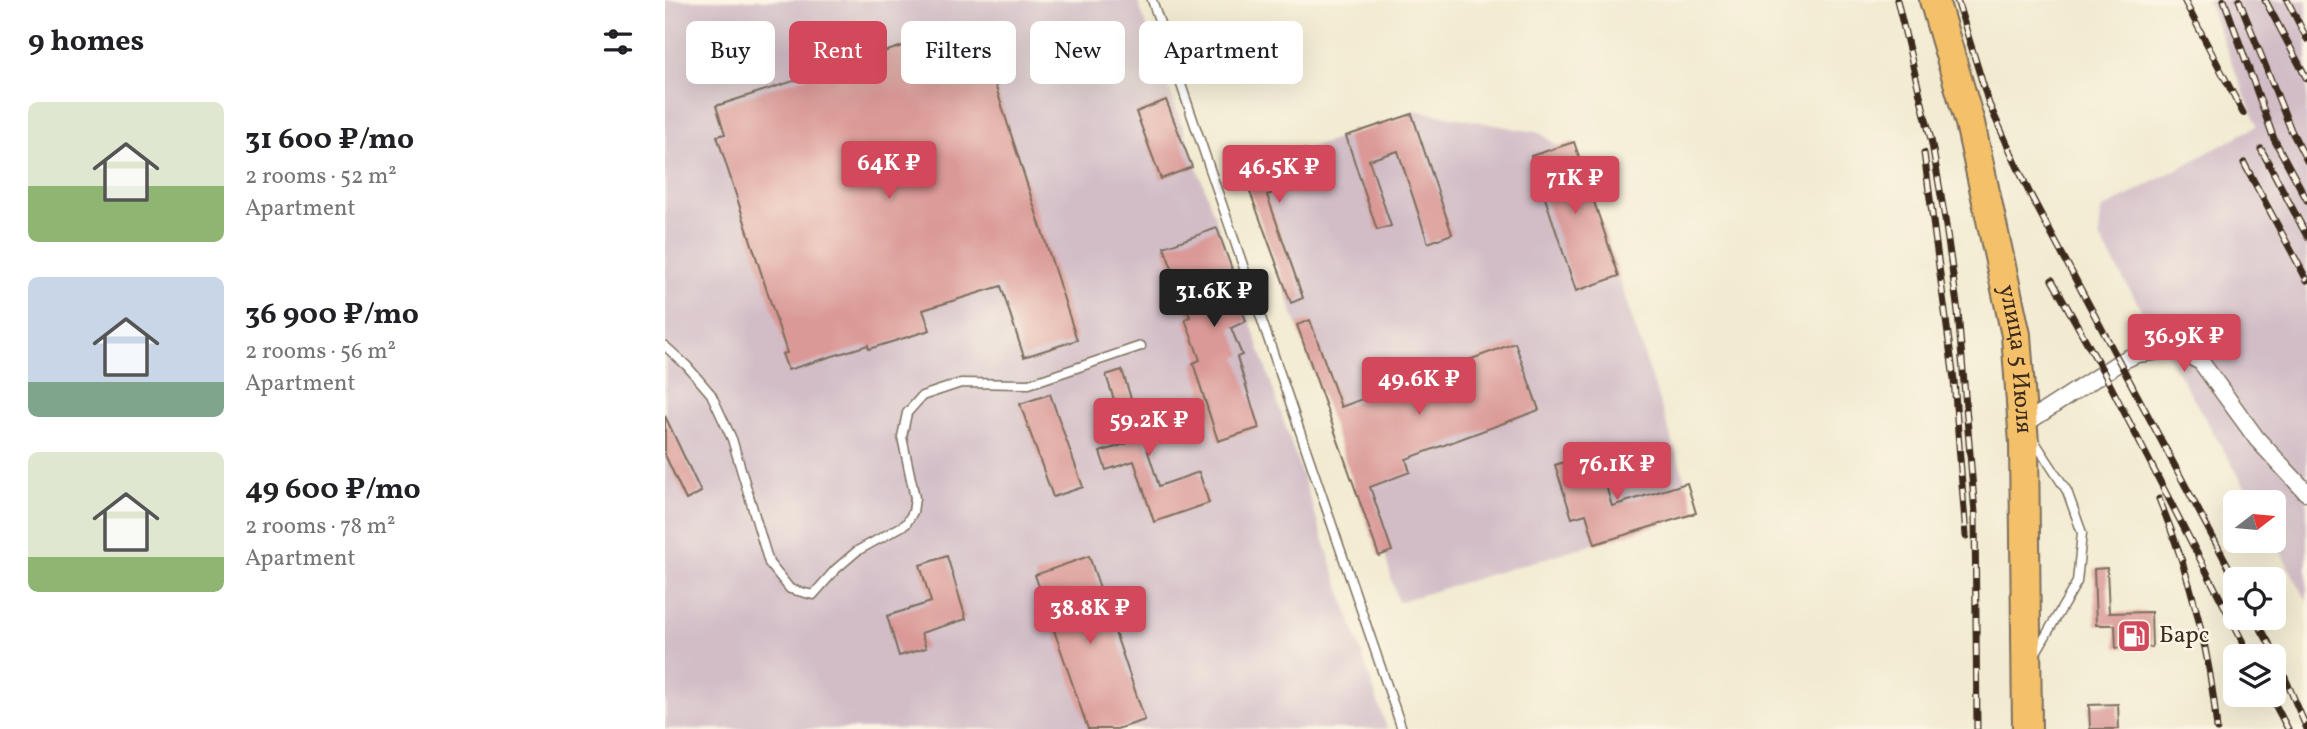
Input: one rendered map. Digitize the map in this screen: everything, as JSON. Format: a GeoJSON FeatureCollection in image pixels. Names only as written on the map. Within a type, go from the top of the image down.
{"type":"FeatureCollection","features":[{"type":"Feature","properties":{"kind":"highway","name":"улица 5 Июля"},"geometry":{"type":"LineString","coordinates":[[1934,0],[1970,122],[2014,322],[2023,425],[2027,729]]}},
{"type":"Feature","properties":{"kind":"street"},"geometry":{"type":"LineString","coordinates":[[2023,425],[2120,362],[2137,354],[2176,349],[2201,362],[2257,439],[2307,493]]}},
{"type":"Feature","properties":{"kind":"lane"},"geometry":{"type":"LineString","coordinates":[[1152,0],[1402,729]]}},
{"type":"Feature","properties":{"kind":"lane"},"geometry":{"type":"LineString","coordinates":[[665,346],[711,394],[732,439],[769,562],[790,589],[813,595],[836,569],[857,551],[906,524],[913,512],[915,498],[902,437],[907,414],[922,396],[961,383],[1029,384],[1141,345]]}},
{"type":"Feature","properties":{"kind":"lane"},"geometry":{"type":"LineString","coordinates":[[2023,425],[2067,491],[2082,533],[2077,582],[2027,668]]}},
{"type":"Feature","properties":{"kind":"shaded area"},"geometry":{"type":"Polygon","coordinates":[[[665,0],[1137,0],[1145,21],[1139,21],[1139,84],[1167,84],[1219,228],[1387,729],[665,729],[665,0]]]}},
{"type":"Feature","properties":{"kind":"shaded area"},"geometry":{"type":"Polygon","coordinates":[[[2207,0],[2307,0],[2307,601],[2281,553],[2286,553],[2286,490],[2247,490],[2099,237],[2101,210],[2257,126],[2207,0]]]}},
{"type":"Feature","properties":{"kind":"shaded area"},"geometry":{"type":"Polygon","coordinates":[[[1414,110],[1540,133],[1559,147],[1574,142],[1696,513],[1398,602],[1385,555],[1379,556],[1242,170],[1412,115],[1414,110]]]}},
{"type":"Feature","properties":{"kind":"building"},"geometry":{"type":"Polygon","coordinates":[[[901,47],[901,84],[995,84],[1077,340],[1024,357],[1001,286],[923,310],[930,330],[869,349],[868,345],[788,370],[782,354],[787,353],[717,136],[725,134],[716,106],[789,83],[887,84],[887,51],[901,47]]]}},
{"type":"Feature","properties":{"kind":"building"},"geometry":{"type":"Polygon","coordinates":[[[1166,100],[1192,167],[1161,179],[1136,112],[1166,100]]]}},
{"type":"Feature","properties":{"kind":"building"},"geometry":{"type":"Polygon","coordinates":[[[1412,114],[1452,234],[1428,243],[1398,151],[1369,160],[1391,226],[1377,230],[1346,136],[1412,114]]]}},
{"type":"Feature","properties":{"kind":"building"},"geometry":{"type":"Polygon","coordinates":[[[1574,142],[1619,276],[1576,291],[1531,156],[1574,142]]]}},
{"type":"Feature","properties":{"kind":"building"},"geometry":{"type":"Polygon","coordinates":[[[1305,149],[1316,178],[1267,195],[1303,298],[1291,303],[1242,170],[1305,149]]]}},
{"type":"Feature","properties":{"kind":"building"},"geometry":{"type":"Polygon","coordinates":[[[1217,228],[1241,294],[1237,296],[1246,321],[1231,328],[1242,355],[1237,357],[1259,428],[1218,441],[1193,363],[1200,360],[1185,319],[1190,317],[1164,247],[1217,228]]]}},
{"type":"Feature","properties":{"kind":"building"},"geometry":{"type":"Polygon","coordinates":[[[1310,320],[1341,407],[1515,343],[1539,410],[1406,459],[1410,472],[1370,487],[1392,551],[1379,556],[1297,325],[1310,320]]]}},
{"type":"Feature","properties":{"kind":"building"},"geometry":{"type":"Polygon","coordinates":[[[1122,370],[1136,414],[1164,406],[1167,419],[1140,427],[1159,486],[1199,472],[1209,503],[1154,522],[1134,461],[1106,470],[1100,452],[1128,443],[1106,375],[1122,370]]]}},
{"type":"Feature","properties":{"kind":"building"},"geometry":{"type":"Polygon","coordinates":[[[1050,394],[1083,487],[1053,497],[1020,404],[1050,394]]]}},
{"type":"Feature","properties":{"kind":"building"},"geometry":{"type":"Polygon","coordinates":[[[665,416],[701,492],[686,500],[665,455],[665,416]]]}},
{"type":"Feature","properties":{"kind":"building"},"geometry":{"type":"Polygon","coordinates":[[[1596,452],[1612,506],[1687,483],[1696,513],[1595,544],[1586,514],[1572,518],[1555,465],[1596,452]]]}},
{"type":"Feature","properties":{"kind":"building"},"geometry":{"type":"Polygon","coordinates":[[[947,556],[966,619],[921,633],[926,648],[899,656],[887,616],[931,602],[920,565],[947,556]]]}},
{"type":"Feature","properties":{"kind":"building"},"geometry":{"type":"Polygon","coordinates":[[[1089,556],[1145,720],[1117,729],[1088,729],[1035,575],[1089,556]]]}},
{"type":"Feature","properties":{"kind":"building","name":"Барс"},"geometry":{"type":"Polygon","coordinates":[[[2107,568],[2109,613],[2151,612],[2152,647],[2116,648],[2115,625],[2096,625],[2094,569],[2107,568]]]}},
{"type":"Feature","properties":{"kind":"building"},"geometry":{"type":"Polygon","coordinates":[[[2118,704],[2119,729],[2090,729],[2089,705],[2118,704]]]}},
{"type":"Feature","properties":{"kind":"railway"},"geometry":{"type":"LineString","coordinates":[[1897,0],[1932,144],[1958,312],[1975,513],[1977,729]]}},
{"type":"Feature","properties":{"kind":"railway"},"geometry":{"type":"LineString","coordinates":[[1957,0],[1989,104],[2029,192],[2229,567]]}},
{"type":"Feature","properties":{"kind":"railway"},"geometry":{"type":"LineString","coordinates":[[2184,0],[2243,113]]}},
{"type":"Feature","properties":{"kind":"railway"},"geometry":{"type":"LineString","coordinates":[[2224,0],[2274,139],[2307,200]]}},
{"type":"Feature","properties":{"kind":"railway"},"geometry":{"type":"LineString","coordinates":[[2239,0],[2291,130],[2307,161]]}},
{"type":"Feature","properties":{"kind":"railway"},"geometry":{"type":"LineString","coordinates":[[2265,0],[2307,79]]}},
{"type":"Feature","properties":{"kind":"railway"},"geometry":{"type":"LineString","coordinates":[[2287,0],[2307,39]]}},
{"type":"Feature","properties":{"kind":"railway"},"geometry":{"type":"LineString","coordinates":[[2261,149],[2307,236]]}},
{"type":"Feature","properties":{"kind":"railway"},"geometry":{"type":"LineString","coordinates":[[1924,153],[1954,380],[1966,536]]}},
{"type":"Feature","properties":{"kind":"railway"},"geometry":{"type":"LineString","coordinates":[[2244,163],[2307,280]]}},
{"type":"Feature","properties":{"kind":"railway"},"geometry":{"type":"LineString","coordinates":[[2052,280],[2104,373],[2244,644]]}},
{"type":"Feature","properties":{"kind":"railway"},"geometry":{"type":"LineString","coordinates":[[2159,499],[2197,612],[2217,729]]}},
{"type":"Feature","properties":{"kind":"railway"},"geometry":{"type":"LineString","coordinates":[[2262,630],[2275,654],[2307,729]]}},
{"type":"Feature","properties":{"kind":"railway"},"geometry":{"type":"LineString","coordinates":[[2276,707],[2288,729]]}},
{"type":"Feature","properties":{"kind":"place","name":"Барс"},"geometry":{"type":"Point","coordinates":[2134,636]}}]}
